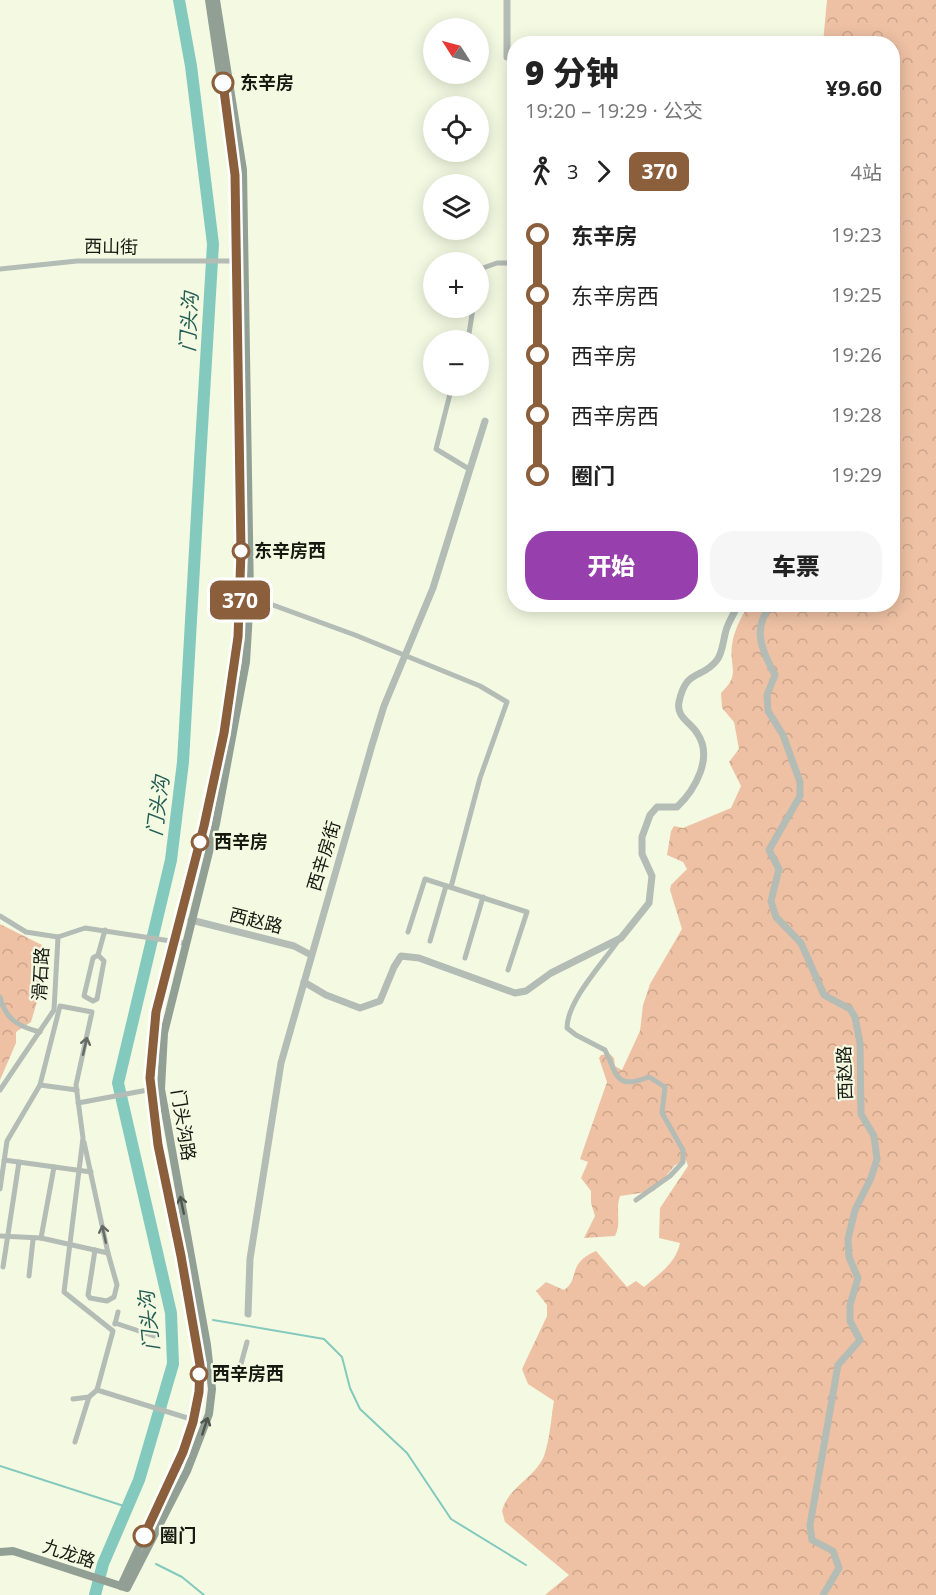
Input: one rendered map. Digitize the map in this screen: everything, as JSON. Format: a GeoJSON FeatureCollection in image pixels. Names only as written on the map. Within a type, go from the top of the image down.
{"type":"FeatureCollection","features":[{"type":"Feature","properties":{"kind":"main road","name":"门头沟路"},"geometry":{"type":"LineString","coordinates":[[122,1588],[199,1445],[209,1414],[212,1389],[202,1309],[160,1089],[164,1033],[184,944],[216,824],[246,662],[250,596],[240,261],[235,175],[231,134],[209,0]]}},
{"type":"Feature","properties":{"kind":"main road","name":"门头沟路"},"geometry":{"type":"LineString","coordinates":[[122,1588],[183,1452],[194,1420],[200,1365],[181,1256],[161,1165],[151,1089],[156,1012],[204,826],[224,733],[237,652],[241,597],[240,261],[243,170],[216,0]]}},
{"type":"Feature","properties":{"kind":"main road","name":"九龙路"},"geometry":{"type":"LineString","coordinates":[[0,1552],[13,1551],[122,1588]]}},
{"type":"Feature","properties":{"kind":"street"},"geometry":{"type":"LineString","coordinates":[[507,0],[507,57]]}},
{"type":"Feature","properties":{"kind":"street","name":"西山街"},"geometry":{"type":"LineString","coordinates":[[0,269],[76,261],[202,263],[240,261]]}},
{"type":"Feature","properties":{"kind":"street"},"geometry":{"type":"LineString","coordinates":[[489,265],[497,262],[507,263]]}},
{"type":"Feature","properties":{"kind":"street"},"geometry":{"type":"LineString","coordinates":[[449,396],[436,448],[469,469]]}},
{"type":"Feature","properties":{"kind":"street","name":"西辛房街"},"geometry":{"type":"LineString","coordinates":[[248,1314],[250,1259],[281,1063],[384,706],[433,588],[485,421]]}},
{"type":"Feature","properties":{"kind":"street"},"geometry":{"type":"LineString","coordinates":[[241,597],[250,596],[302,614],[480,686],[507,702],[480,778],[430,941]]}},
{"type":"Feature","properties":{"kind":"street"},"geometry":{"type":"LineString","coordinates":[[636,1200],[670,1176],[683,1162],[683,1150],[662,1113],[664,1087],[649,1077],[630,1083],[620,1081],[614,1075],[605,1050],[567,1028],[567,1018],[573,1005],[649,903],[652,876],[642,854],[642,837],[657,807],[676,807],[692,792],[700,772],[703,750],[698,734],[681,716],[678,705],[685,683],[719,658],[727,626],[735,612]]}},
{"type":"Feature","properties":{"kind":"street","name":"西赵路"},"geometry":{"type":"LineString","coordinates":[[767,612],[762,620],[759,638],[763,654],[775,675],[767,695],[768,711],[783,735],[800,782],[800,796],[769,850],[779,869],[771,901],[776,917],[783,927],[801,943],[824,995],[850,1009],[855,1017],[860,1054],[861,1114],[874,1136],[877,1159],[871,1178],[855,1210],[848,1239],[849,1257],[858,1278],[850,1305],[850,1321],[860,1340],[838,1365],[811,1514],[812,1540],[833,1551],[839,1568],[823,1595]]}},
{"type":"Feature","properties":{"kind":"street"},"geometry":{"type":"LineString","coordinates":[[408,932],[425,879],[527,912],[508,970]]}},
{"type":"Feature","properties":{"kind":"street"},"geometry":{"type":"LineString","coordinates":[[465,958],[483,897]]}},
{"type":"Feature","properties":{"kind":"street"},"geometry":{"type":"LineString","coordinates":[[0,916],[26,932],[58,937]]}},
{"type":"Feature","properties":{"kind":"street","name":"西赵路"},"geometry":{"type":"LineString","coordinates":[[191,920],[294,946],[311,955]]}},
{"type":"Feature","properties":{"kind":"street","name":"滑石路"},"geometry":{"type":"LineString","coordinates":[[0,1090],[54,1010],[58,937],[85,928],[184,944]]}},
{"type":"Feature","properties":{"kind":"street"},"geometry":{"type":"LineString","coordinates":[[98,955],[104,961],[96,999],[93,1001],[84,996],[93,958],[98,955],[105,930]]}},
{"type":"Feature","properties":{"kind":"street"},"geometry":{"type":"LineString","coordinates":[[304,982],[326,995],[360,1008],[380,1001],[401,956],[419,958],[515,993],[526,991],[551,973],[621,938]]}},
{"type":"Feature","properties":{"kind":"street"},"geometry":{"type":"LineString","coordinates":[[0,998],[3,1010],[8,1016],[19,1025],[39,1032]]}},
{"type":"Feature","properties":{"kind":"street"},"geometry":{"type":"LineString","coordinates":[[0,1189],[10,1133],[40,1085],[60,1006],[92,1012],[77,1090],[83,1138],[117,1285],[114,1297],[107,1301],[90,1298],[88,1295],[95,1250]]}},
{"type":"Feature","properties":{"kind":"street"},"geometry":{"type":"LineString","coordinates":[[40,1085],[77,1090]]}},
{"type":"Feature","properties":{"kind":"street"},"geometry":{"type":"LineString","coordinates":[[78,1103],[130,1092],[160,1089]]}},
{"type":"Feature","properties":{"kind":"street"},"geometry":{"type":"LineString","coordinates":[[83,1138],[64,1292],[113,1331]]}},
{"type":"Feature","properties":{"kind":"street"},"geometry":{"type":"LineString","coordinates":[[4,1160],[91,1172]]}},
{"type":"Feature","properties":{"kind":"street"},"geometry":{"type":"LineString","coordinates":[[3,1267],[19,1162]]}},
{"type":"Feature","properties":{"kind":"street"},"geometry":{"type":"LineString","coordinates":[[41,1238],[54,1167]]}},
{"type":"Feature","properties":{"kind":"street"},"geometry":{"type":"LineString","coordinates":[[0,1236],[41,1238],[69,1246],[108,1252]]}},
{"type":"Feature","properties":{"kind":"street"},"geometry":{"type":"LineString","coordinates":[[29,1276],[33,1239]]}},
{"type":"Feature","properties":{"kind":"street"},"geometry":{"type":"LineString","coordinates":[[75,1443],[89,1397],[96,1390],[118,1312]]}},
{"type":"Feature","properties":{"kind":"street"},"geometry":{"type":"LineString","coordinates":[[115,1323],[154,1336]]}},
{"type":"Feature","properties":{"kind":"street"},"geometry":{"type":"LineString","coordinates":[[200,1365],[238,1375],[247,1342]]}},
{"type":"Feature","properties":{"kind":"street"},"geometry":{"type":"LineString","coordinates":[[96,1390],[194,1420]]}},
{"type":"Feature","properties":{"kind":"street"},"geometry":{"type":"LineString","coordinates":[[73,1399],[89,1397]]}},
{"type":"Feature","properties":{"kind":"green space"},"geometry":{"type":"Polygon","coordinates":[[[827,0],[936,0],[936,1595],[545,1595],[569,1575],[505,1522],[502,1511],[510,1495],[540,1464],[550,1428],[554,1401],[528,1384],[522,1369],[547,1316],[547,1305],[536,1291],[546,1282],[564,1290],[572,1281],[581,1261],[596,1251],[627,1287],[636,1281],[644,1287],[666,1268],[678,1250],[680,1243],[659,1238],[660,1208],[688,1166],[686,1160],[675,1165],[654,1191],[620,1196],[615,1236],[584,1238],[595,1216],[591,1203],[591,1191],[581,1178],[588,1162],[580,1159],[607,1082],[599,1058],[601,1055],[610,1054],[614,1058],[615,1066],[622,1070],[640,1031],[643,1005],[650,984],[682,929],[670,890],[671,885],[687,869],[683,862],[667,855],[671,831],[674,826],[683,828],[731,808],[741,786],[729,762],[739,749],[734,722],[722,708],[721,693],[731,681],[733,670],[731,653],[736,629],[744,612],[900,612],[900,36],[824,36],[827,0]]]}},
{"type":"Feature","properties":{"kind":"green space"},"geometry":{"type":"Polygon","coordinates":[[[0,924],[42,945],[47,967],[31,1022],[16,1032],[16,1043],[0,1080],[0,924]]]}},
{"type":"Feature","properties":{"kind":"waterway","name":"门头沟"},"geometry":{"type":"LineString","coordinates":[[95,1595],[103,1564],[139,1480],[173,1364],[171,1313],[118,1083],[171,860],[183,762],[213,244],[191,66],[179,0]]}},
{"type":"Feature","properties":{"kind":"waterway"},"geometry":{"type":"LineString","coordinates":[[213,1320],[324,1339],[342,1357],[350,1388],[360,1409],[407,1453],[451,1519],[526,1565]]}},
{"type":"Feature","properties":{"kind":"waterway"},"geometry":{"type":"LineString","coordinates":[[0,1466],[127,1507]]}},
{"type":"Feature","properties":{"kind":"waterway"},"geometry":{"type":"LineString","coordinates":[[156,1564],[182,1577],[204,1595]]}},
{"type":"Feature","properties":{"kind":"bus line","name":"370"},"geometry":{"type":"LineString","coordinates":[[144,1536],[183,1452],[193,1422],[199,1392],[200,1365],[158,1145],[150,1078],[156,1012],[204,826],[224,733],[237,652],[241,597],[241,551],[235,175],[223,83]]}},
{"type":"Feature","properties":{"kind":"place","name":"东辛房"},"geometry":{"type":"Point","coordinates":[223,83]}},
{"type":"Feature","properties":{"kind":"place","name":"东辛房西"},"geometry":{"type":"Point","coordinates":[241,551]}},
{"type":"Feature","properties":{"kind":"place","name":"西辛房"},"geometry":{"type":"Point","coordinates":[200,842]}},
{"type":"Feature","properties":{"kind":"place","name":"西辛房西"},"geometry":{"type":"Point","coordinates":[199,1374]}},
{"type":"Feature","properties":{"kind":"place","name":"圈门"},"geometry":{"type":"Point","coordinates":[144,1536]}}]}
